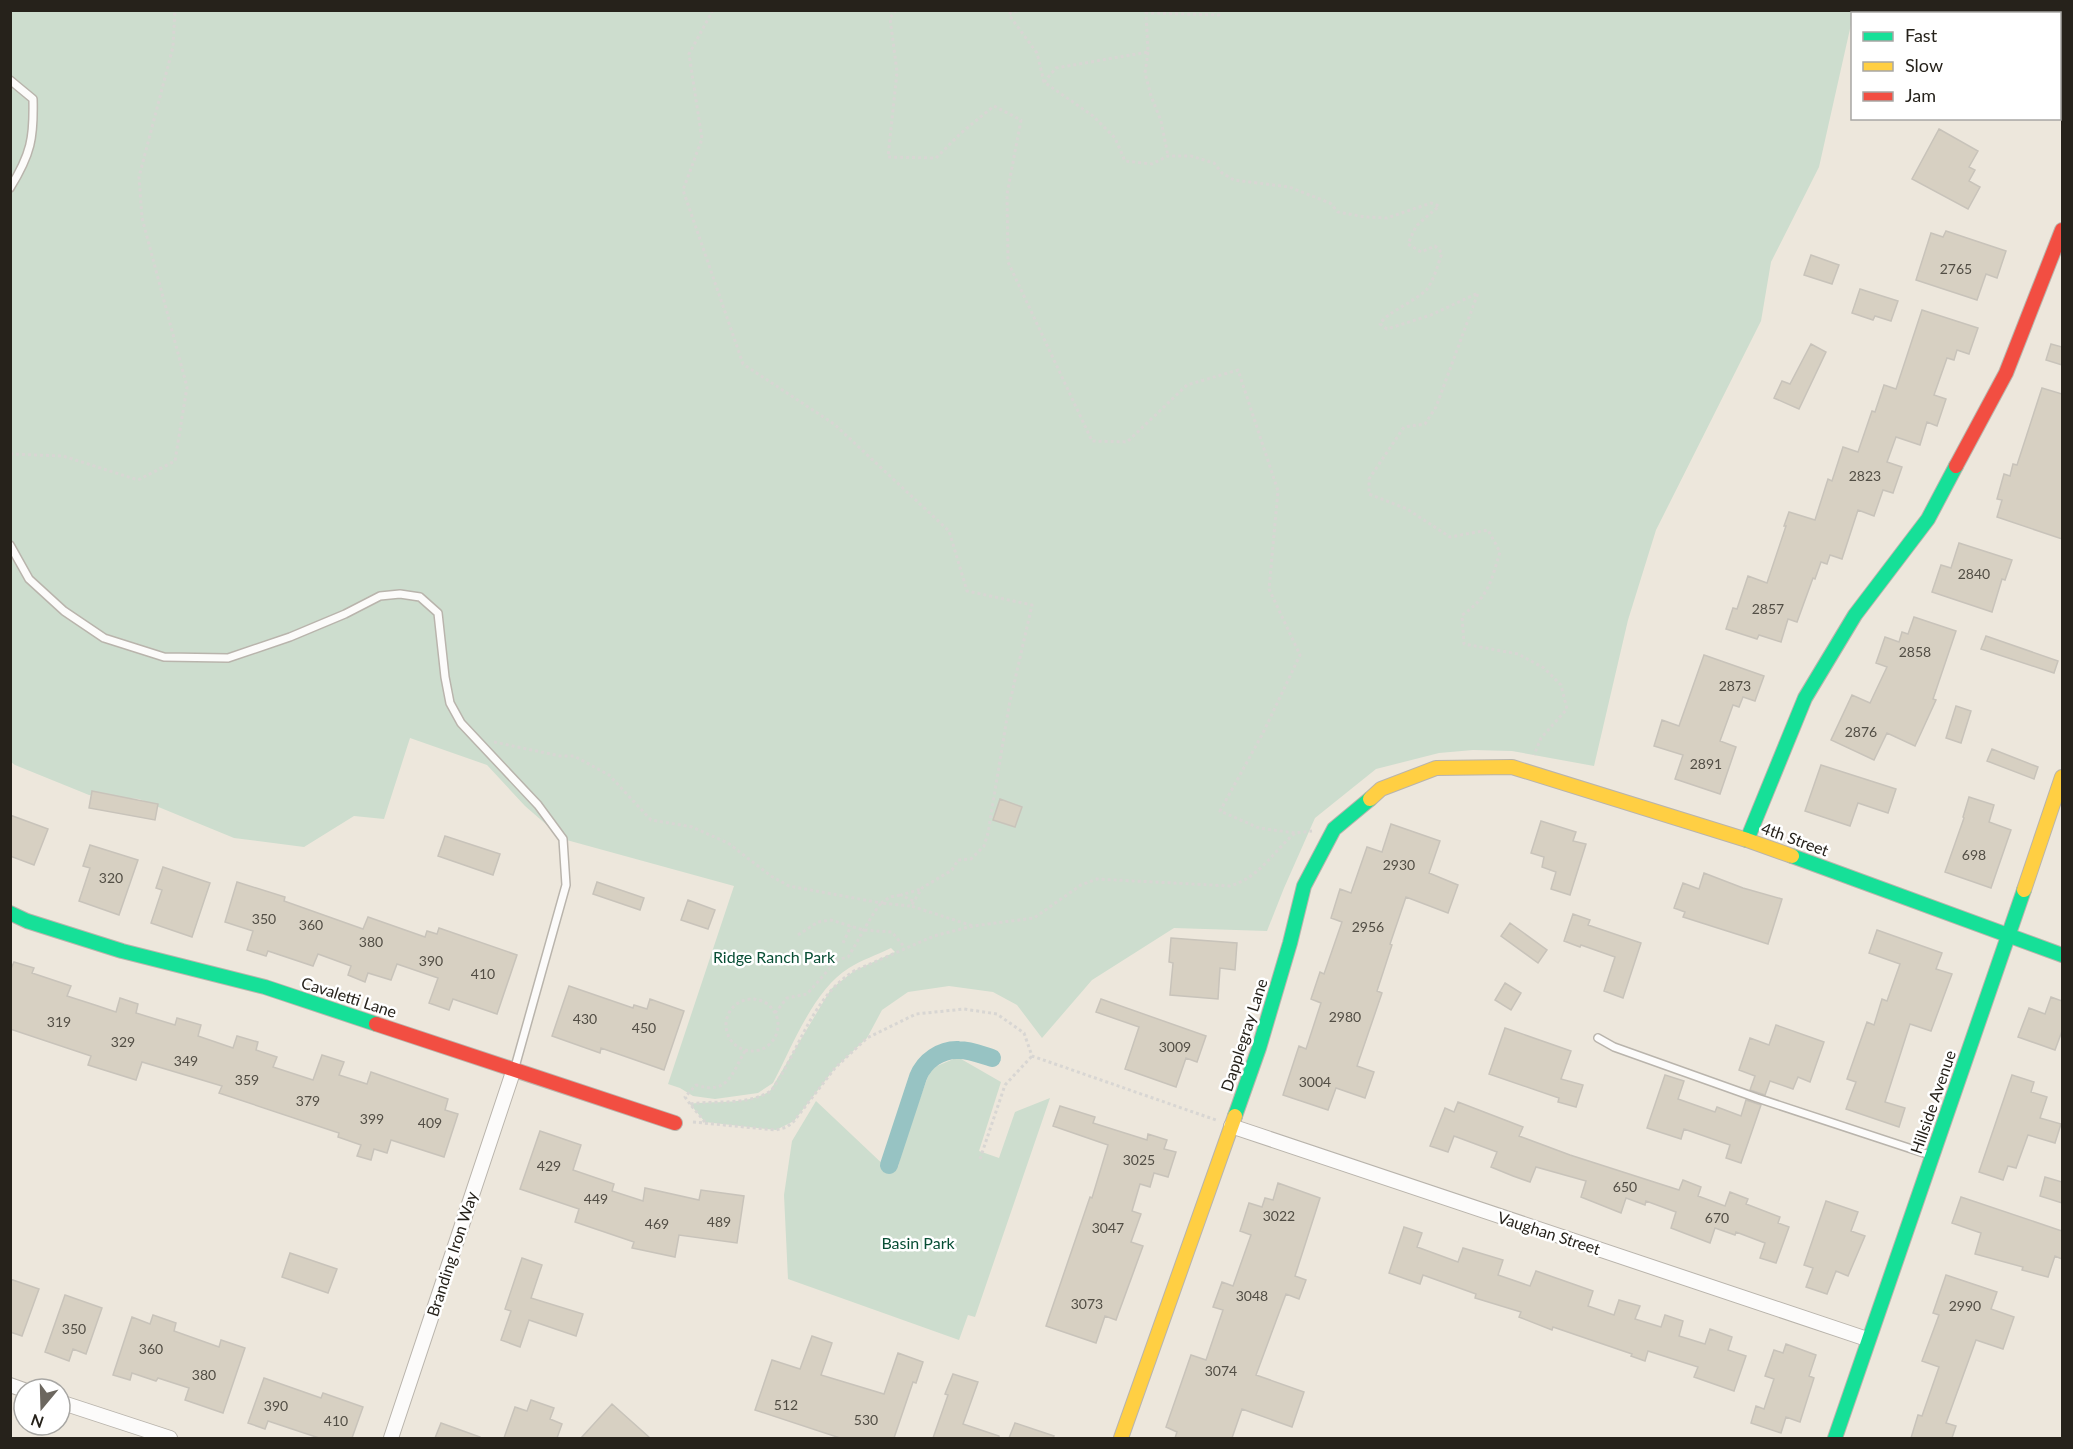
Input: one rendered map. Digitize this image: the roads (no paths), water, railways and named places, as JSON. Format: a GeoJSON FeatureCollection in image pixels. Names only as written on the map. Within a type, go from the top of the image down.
{"type":"FeatureCollection","features":[{"type":"Feature","properties":{"kind":"street"},"geometry":{"type":"LineString","coordinates":[[1748,840],[1805,698],[1855,615],[1928,519],[2006,373],[2062,230]]}},
{"type":"Feature","properties":{"kind":"street","name":"4th Street"},"geometry":{"type":"LineString","coordinates":[[1512,766],[1748,840],[2062,955]]}},
{"type":"Feature","properties":{"kind":"street","name":"Dapplegray Lane"},"geometry":{"type":"LineString","coordinates":[[1121,1438],[1258,1048],[1290,943],[1304,886],[1334,829],[1381,789],[1436,768],[1512,766]]}},
{"type":"Feature","properties":{"kind":"street","name":"Hillside Avenue"},"geometry":{"type":"LineString","coordinates":[[1835,1438],[1867,1339],[2010,936],[2062,777]]}},
{"type":"Feature","properties":{"kind":"street","name":"Cavaletti Lane"},"geometry":{"type":"LineString","coordinates":[[10,913],[27,921],[122,951],[264,987],[675,1123]]}},
{"type":"Feature","properties":{"kind":"street","name":"Branding Iron Way"},"geometry":{"type":"LineString","coordinates":[[391,1438],[514,1069]]}},
{"type":"Feature","properties":{"kind":"street","name":"Vaughan Street"},"geometry":{"type":"LineString","coordinates":[[1231,1126],[1867,1339]]}},
{"type":"Feature","properties":{"kind":"street"},"geometry":{"type":"LineString","coordinates":[[72,1406],[170,1438]]}},
{"type":"Feature","properties":{"kind":"lane"},"geometry":{"type":"LineString","coordinates":[[10,80],[33,99],[34,123],[29,155],[10,188]]}},
{"type":"Feature","properties":{"kind":"lane"},"geometry":{"type":"LineString","coordinates":[[10,545],[29,579],[64,611],[104,638],[164,657],[228,658],[345,615],[380,596],[400,594],[420,597],[438,613],[450,704],[461,723],[538,805],[563,839],[566,885],[514,1069]]}},
{"type":"Feature","properties":{"kind":"lane"},"geometry":{"type":"LineString","coordinates":[[1598,1038],[1614,1047],[1757,1098],[1932,1156]]}},
{"type":"Feature","properties":{"kind":"waterway"},"geometry":{"type":"LineString","coordinates":[[889,1165],[918,1077],[924,1066],[934,1057],[952,1050],[967,1051],[992,1058]]}},
{"type":"Feature","properties":{"kind":"park label","name":"Ridge Ranch Park"},"geometry":{"type":"Point","coordinates":[774,957]}},
{"type":"Feature","properties":{"kind":"park label","name":"Basin Park"},"geometry":{"type":"Point","coordinates":[918,1243]}}]}
